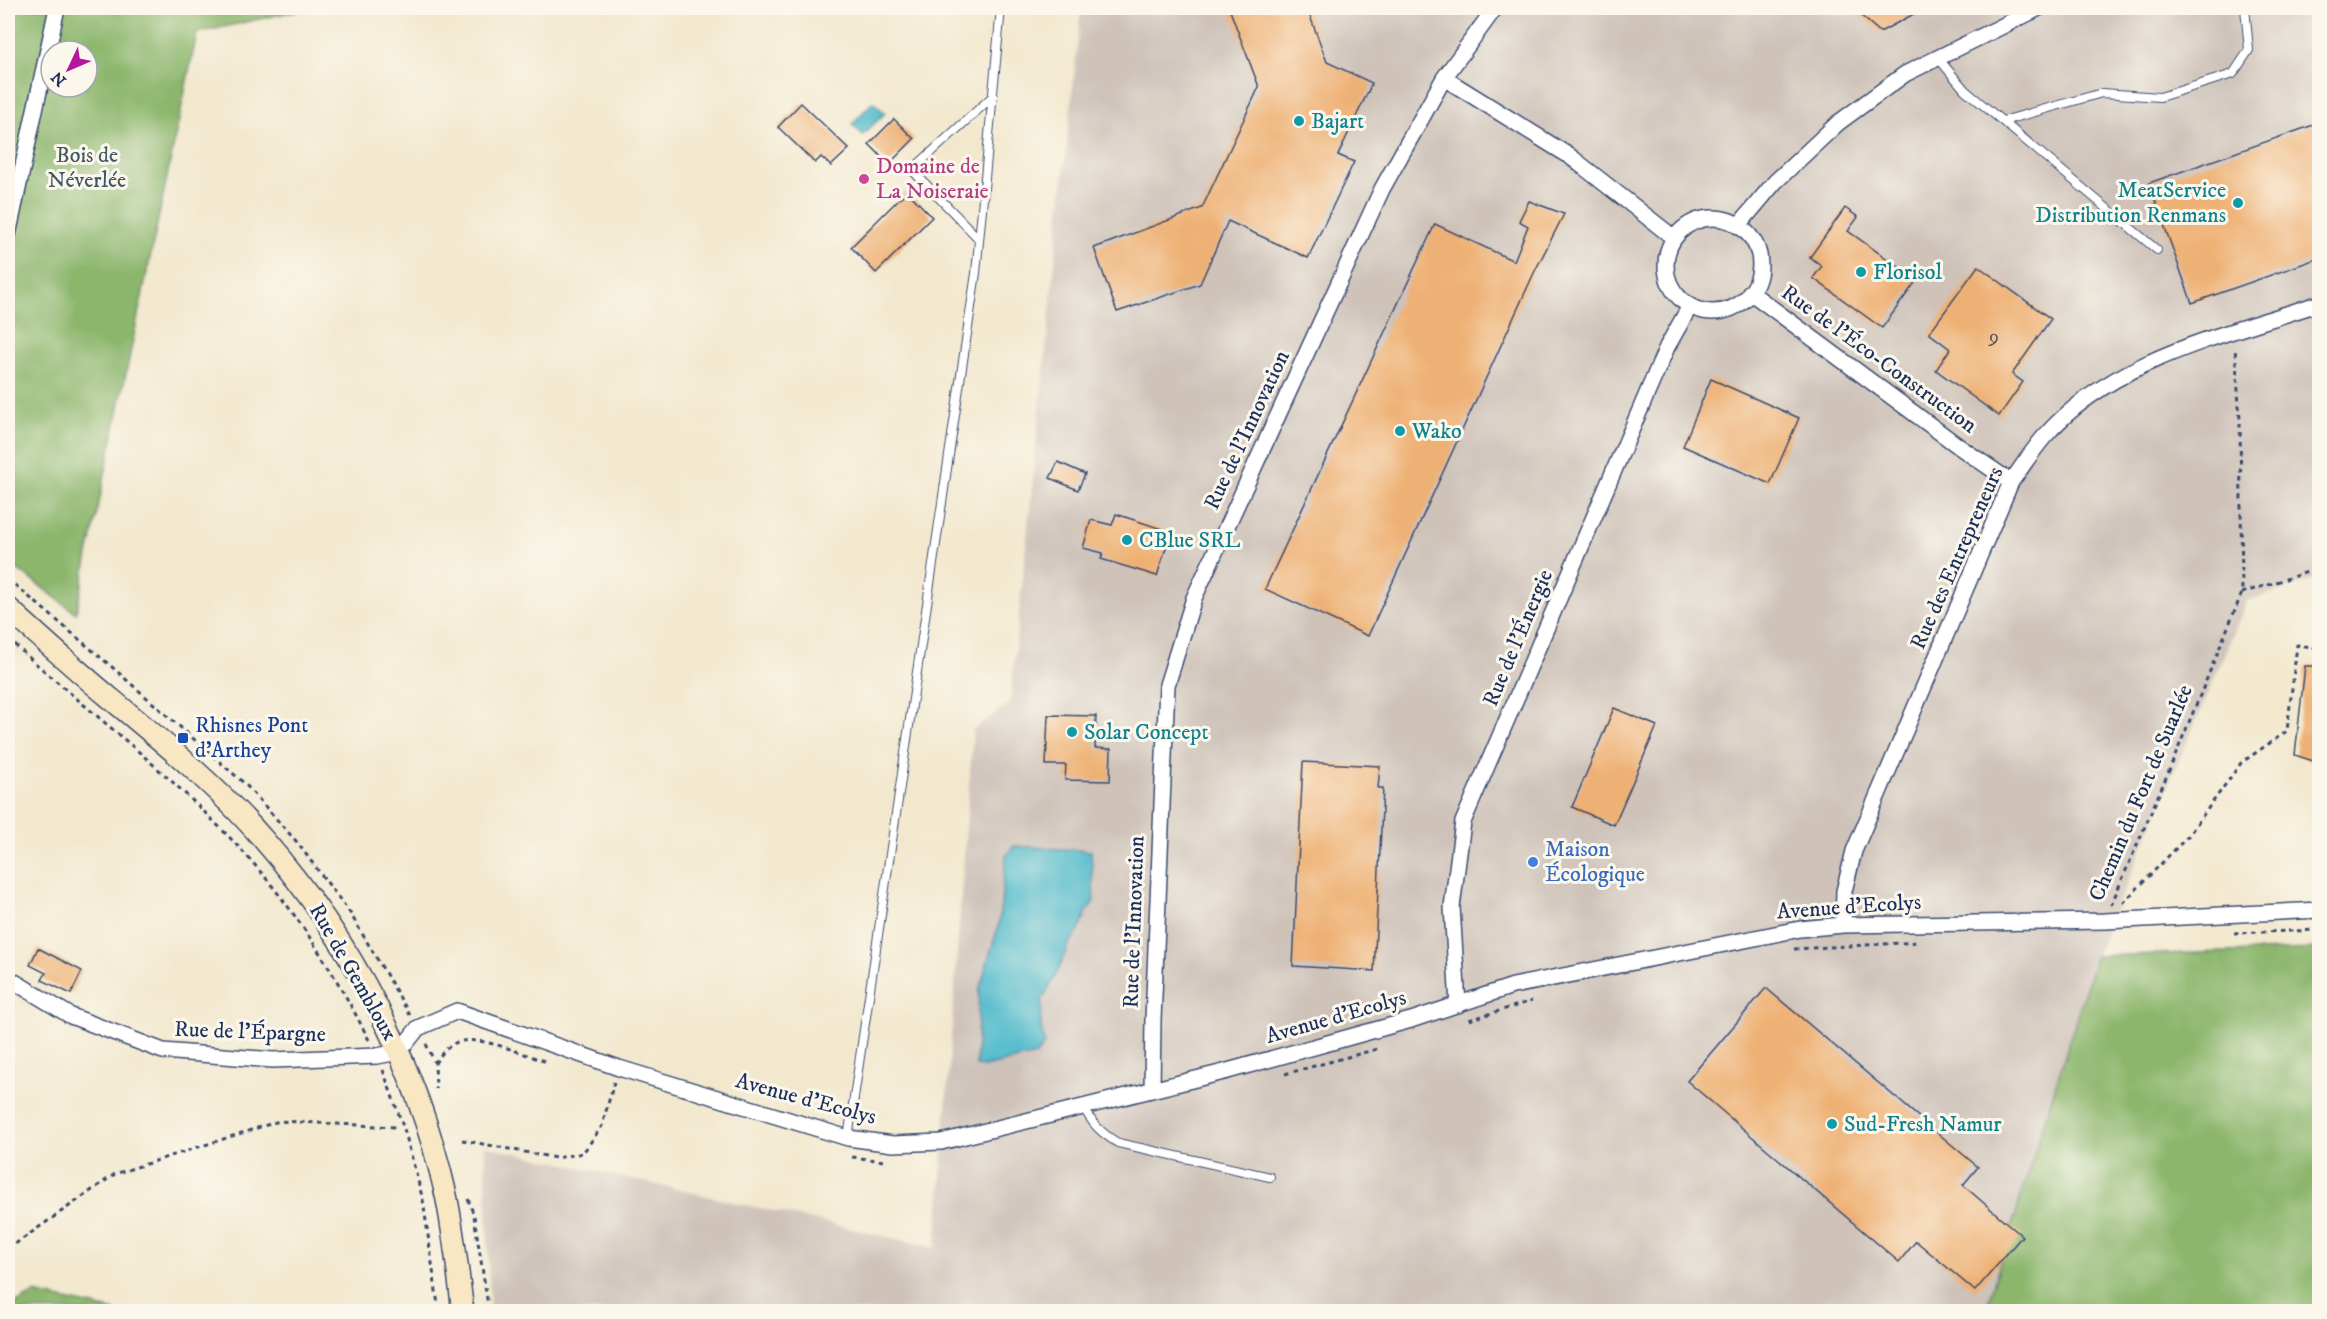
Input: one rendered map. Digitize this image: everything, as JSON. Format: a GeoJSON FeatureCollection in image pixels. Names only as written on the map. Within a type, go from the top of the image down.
{"type":"FeatureCollection","features":[{"type":"Feature","properties":{"kind":"main road","name":"Rue de Gembloux"},"geometry":{"type":"LineString","coordinates":[[8,608],[181,758],[262,838],[326,917],[376,1002],[399,1052],[427,1125],[446,1195],[463,1311]]}},
{"type":"Feature","properties":{"kind":"street"},"geometry":{"type":"LineString","coordinates":[[8,235],[57,8]]}},
{"type":"Feature","properties":{"kind":"street","name":"Rue de l'Innovation"},"geometry":{"type":"LineString","coordinates":[[1152,1089],[1167,685],[1194,598],[1382,189],[1444,78],[1495,8]]}},
{"type":"Feature","properties":{"kind":"street"},"geometry":{"type":"LineString","coordinates":[[1738,226],[1775,182],[1838,123],[1905,74],[2039,8]]}},
{"type":"Feature","properties":{"kind":"street"},"geometry":{"type":"LineString","coordinates":[[1444,78],[1571,157],[1674,238]]}},
{"type":"Feature","properties":{"kind":"street"},"geometry":{"type":"LineString","coordinates":[[1708,218],[1719,219],[1738,226],[1751,239],[1758,254],[1759,270],[1750,292],[1738,304],[1722,311],[1704,311],[1690,306],[1674,291],[1667,274],[1667,255],[1674,238],[1689,225],[1708,218]]}},
{"type":"Feature","properties":{"kind":"street","name":"Rue de l'Éco-Construction"},"geometry":{"type":"LineString","coordinates":[[1750,292],[1961,448],[2011,482]]}},
{"type":"Feature","properties":{"kind":"street","name":"Rue des Entrepreneurs"},"geometry":{"type":"LineString","coordinates":[[1843,925],[1844,891],[1854,851],[2011,482],[2043,438],[2072,410],[2103,386],[2168,354],[2319,303]]}},
{"type":"Feature","properties":{"kind":"street","name":"Rue de l'Énergie"},"geometry":{"type":"LineString","coordinates":[[1458,1005],[1452,907],[1463,822],[1667,347],[1690,306]]}},
{"type":"Feature","properties":{"kind":"street","name":"Avenue d'Ecolys"},"geometry":{"type":"LineString","coordinates":[[399,1052],[417,1028],[457,1011],[619,1068],[848,1138],[893,1144],[941,1142],[1224,1072],[1458,1005],[1513,986],[1793,930],[1843,925],[2104,921],[2319,910]]}},
{"type":"Feature","properties":{"kind":"street","name":"Rue de l'Épargne"},"geometry":{"type":"LineString","coordinates":[[8,978],[71,1016],[163,1051],[273,1060],[377,1056],[399,1052]]}},
{"type":"Feature","properties":{"kind":"lane"},"geometry":{"type":"LineString","coordinates":[[848,1138],[976,273],[1001,8]]}},
{"type":"Feature","properties":{"kind":"lane"},"geometry":{"type":"LineString","coordinates":[[2003,122],[2102,93],[2160,97],[2233,74],[2249,50],[2245,8]]}},
{"type":"Feature","properties":{"kind":"lane"},"geometry":{"type":"LineString","coordinates":[[1938,58],[1965,90],[2157,250]]}},
{"type":"Feature","properties":{"kind":"lane"},"geometry":{"type":"LineString","coordinates":[[978,238],[912,170],[993,96]]}},
{"type":"Feature","properties":{"kind":"lane"},"geometry":{"type":"LineString","coordinates":[[1083,1106],[1091,1122],[1101,1133],[1118,1143],[1270,1177]]}},
{"type":"Feature","properties":{"kind":"path","name":"Chemin du Fort de Suarlée"},"geometry":{"type":"LineString","coordinates":[[2104,921],[2171,766],[2241,593],[2240,420],[2234,332]]}},
{"type":"Feature","properties":{"kind":"path"},"geometry":{"type":"LineString","coordinates":[[2241,593],[2319,568]]}},
{"type":"Feature","properties":{"kind":"path"},"geometry":{"type":"LineString","coordinates":[[8,639],[166,775],[245,854],[307,931],[356,1014],[377,1056],[405,1132],[423,1200],[440,1311]]}},
{"type":"Feature","properties":{"kind":"path","name":"Chemin du Fort de Suarlée"},"geometry":{"type":"LineString","coordinates":[[2104,921],[2188,836],[2241,763],[2287,731],[2297,645],[2319,648]]}},
{"type":"Feature","properties":{"kind":"path"},"geometry":{"type":"LineString","coordinates":[[462,1140],[556,1158],[583,1153],[602,1126],[619,1068]]}},
{"type":"Feature","properties":{"kind":"path"},"geometry":{"type":"LineString","coordinates":[[8,1250],[115,1174],[279,1121],[396,1127]]}},
{"type":"Feature","properties":{"kind":"shaded area"},"geometry":{"type":"Polygon","coordinates":[[[1081,8],[2319,8],[2319,578],[2247,601],[2096,956],[1985,1311],[490,1311],[485,1146],[936,1248],[973,730],[1010,703],[1081,8]]]}},
{"type":"Feature","properties":{"kind":"green space","name":"Bois de Néverlée"},"geometry":{"type":"Polygon","coordinates":[[[8,8],[308,8],[197,33],[76,613],[8,562],[8,8]]]}},
{"type":"Feature","properties":{"kind":"green space"},"geometry":{"type":"Polygon","coordinates":[[[2319,949],[2319,1311],[1985,1312],[2096,956],[2319,949]]]}},
{"type":"Feature","properties":{"kind":"green space"},"geometry":{"type":"Polygon","coordinates":[[[34,1293],[116,1311],[8,1311],[8,1308],[34,1293]]]}},
{"type":"Feature","properties":{"kind":"water"},"geometry":{"type":"Polygon","coordinates":[[[873,102],[885,113],[863,135],[852,124],[873,102]]]}},
{"type":"Feature","properties":{"kind":"water"},"geometry":{"type":"Polygon","coordinates":[[[1014,846],[1091,851],[1094,901],[1079,931],[1069,944],[1058,971],[1042,1000],[1041,1025],[1044,1045],[1036,1055],[984,1067],[976,1066],[979,991],[999,923],[1006,856],[1014,846]]]}},
{"type":"Feature","properties":{"kind":"building","name":"Bajart"},"geometry":{"type":"Polygon","coordinates":[[[1229,8],[1307,8],[1327,62],[1372,83],[1338,155],[1354,162],[1308,258],[1228,221],[1200,284],[1117,312],[1094,248],[1202,208],[1259,87],[1229,8]]]}},
{"type":"Feature","properties":{"kind":"building"},"geometry":{"type":"Polygon","coordinates":[[[1852,8],[1925,8],[1880,32],[1852,8]]]}},
{"type":"Feature","properties":{"kind":"building"},"geometry":{"type":"Polygon","coordinates":[[[801,103],[849,149],[831,166],[821,157],[815,163],[778,127],[801,103]]]}},
{"type":"Feature","properties":{"kind":"building"},"geometry":{"type":"Polygon","coordinates":[[[894,119],[914,139],[889,164],[869,144],[894,119]]]}},
{"type":"Feature","properties":{"kind":"building","name":"MeatService Distribution Renmans"},"geometry":{"type":"Polygon","coordinates":[[[2319,123],[2319,258],[2192,303],[2149,183],[2319,123]]]}},
{"type":"Feature","properties":{"kind":"building"},"geometry":{"type":"Polygon","coordinates":[[[907,191],[932,217],[876,273],[851,247],[907,191]]]}},
{"type":"Feature","properties":{"kind":"building","name":"Wako"},"geometry":{"type":"Polygon","coordinates":[[[1529,201],[1564,214],[1534,273],[1368,636],[1265,589],[1435,224],[1514,261],[1528,226],[1519,221],[1529,201]]]}},
{"type":"Feature","properties":{"kind":"building","name":"Florisol"},"geometry":{"type":"Polygon","coordinates":[[[1845,208],[1858,217],[1848,231],[1917,280],[1882,328],[1813,278],[1822,266],[1810,257],[1845,208]]]}},
{"type":"Feature","properties":{"kind":"building"},"geometry":{"type":"Polygon","coordinates":[[[1978,266],[2051,319],[2012,374],[2023,382],[1999,416],[1936,370],[1950,349],[1929,333],[1978,266]]]}},
{"type":"Feature","properties":{"kind":"building"},"geometry":{"type":"Polygon","coordinates":[[[1711,379],[1799,418],[1770,484],[1683,446],[1711,379]]]}},
{"type":"Feature","properties":{"kind":"building"},"geometry":{"type":"Polygon","coordinates":[[[1058,462],[1085,474],[1078,490],[1050,478],[1058,462]]]}},
{"type":"Feature","properties":{"kind":"building","name":"CBlue SRL"},"geometry":{"type":"Polygon","coordinates":[[[1116,514],[1171,532],[1157,576],[1101,559],[1103,553],[1083,548],[1091,520],[1112,525],[1116,514]]]}},
{"type":"Feature","properties":{"kind":"building"},"geometry":{"type":"Polygon","coordinates":[[[2305,666],[2319,666],[2319,763],[2295,755],[2305,666]]]}},
{"type":"Feature","properties":{"kind":"building"},"geometry":{"type":"Polygon","coordinates":[[[1614,708],[1657,726],[1614,825],[1572,807],[1614,708]]]}},
{"type":"Feature","properties":{"kind":"building","name":"Solar Concept"},"geometry":{"type":"Polygon","coordinates":[[[1048,715],[1096,716],[1095,748],[1111,749],[1110,781],[1065,780],[1066,765],[1046,765],[1048,715]]]}},
{"type":"Feature","properties":{"kind":"building"},"geometry":{"type":"Polygon","coordinates":[[[1303,762],[1380,766],[1378,788],[1383,788],[1374,971],[1293,966],[1303,762]]]}},
{"type":"Feature","properties":{"kind":"building"},"geometry":{"type":"Polygon","coordinates":[[[38,948],[82,971],[71,994],[42,980],[46,973],[30,965],[38,948]]]}},
{"type":"Feature","properties":{"kind":"building","name":"Sud-Fresh Namur"},"geometry":{"type":"Polygon","coordinates":[[[1766,988],[1978,1167],[1963,1185],[2022,1236],[1975,1291],[1916,1241],[1899,1262],[1687,1081],[1766,988]]]}},
{"type":"Feature","properties":{"kind":"place","name":"Bajart"},"geometry":{"type":"Point","coordinates":[1299,121]}},
{"type":"Feature","properties":{"kind":"place","name":"Domaine de La Noiseraie"},"geometry":{"type":"Point","coordinates":[864,179]}},
{"type":"Feature","properties":{"kind":"place","name":"MeatService Distribution Renmans"},"geometry":{"type":"Point","coordinates":[2238,203]}},
{"type":"Feature","properties":{"kind":"place","name":"Florisol"},"geometry":{"type":"Point","coordinates":[1861,272]}},
{"type":"Feature","properties":{"kind":"place","name":"Wako"},"geometry":{"type":"Point","coordinates":[1400,431]}},
{"type":"Feature","properties":{"kind":"place","name":"CBlue SRL"},"geometry":{"type":"Point","coordinates":[1127,540]}},
{"type":"Feature","properties":{"kind":"place","name":"Solar Concept"},"geometry":{"type":"Point","coordinates":[1072,732]}},
{"type":"Feature","properties":{"kind":"place","name":"Rhisnes Pont d'Arthey"},"geometry":{"type":"Point","coordinates":[183,738]}},
{"type":"Feature","properties":{"kind":"place","name":"Maison Écologique"},"geometry":{"type":"Point","coordinates":[1533,862]}},
{"type":"Feature","properties":{"kind":"place","name":"Sud-Fresh Namur"},"geometry":{"type":"Point","coordinates":[1832,1124]}}]}
